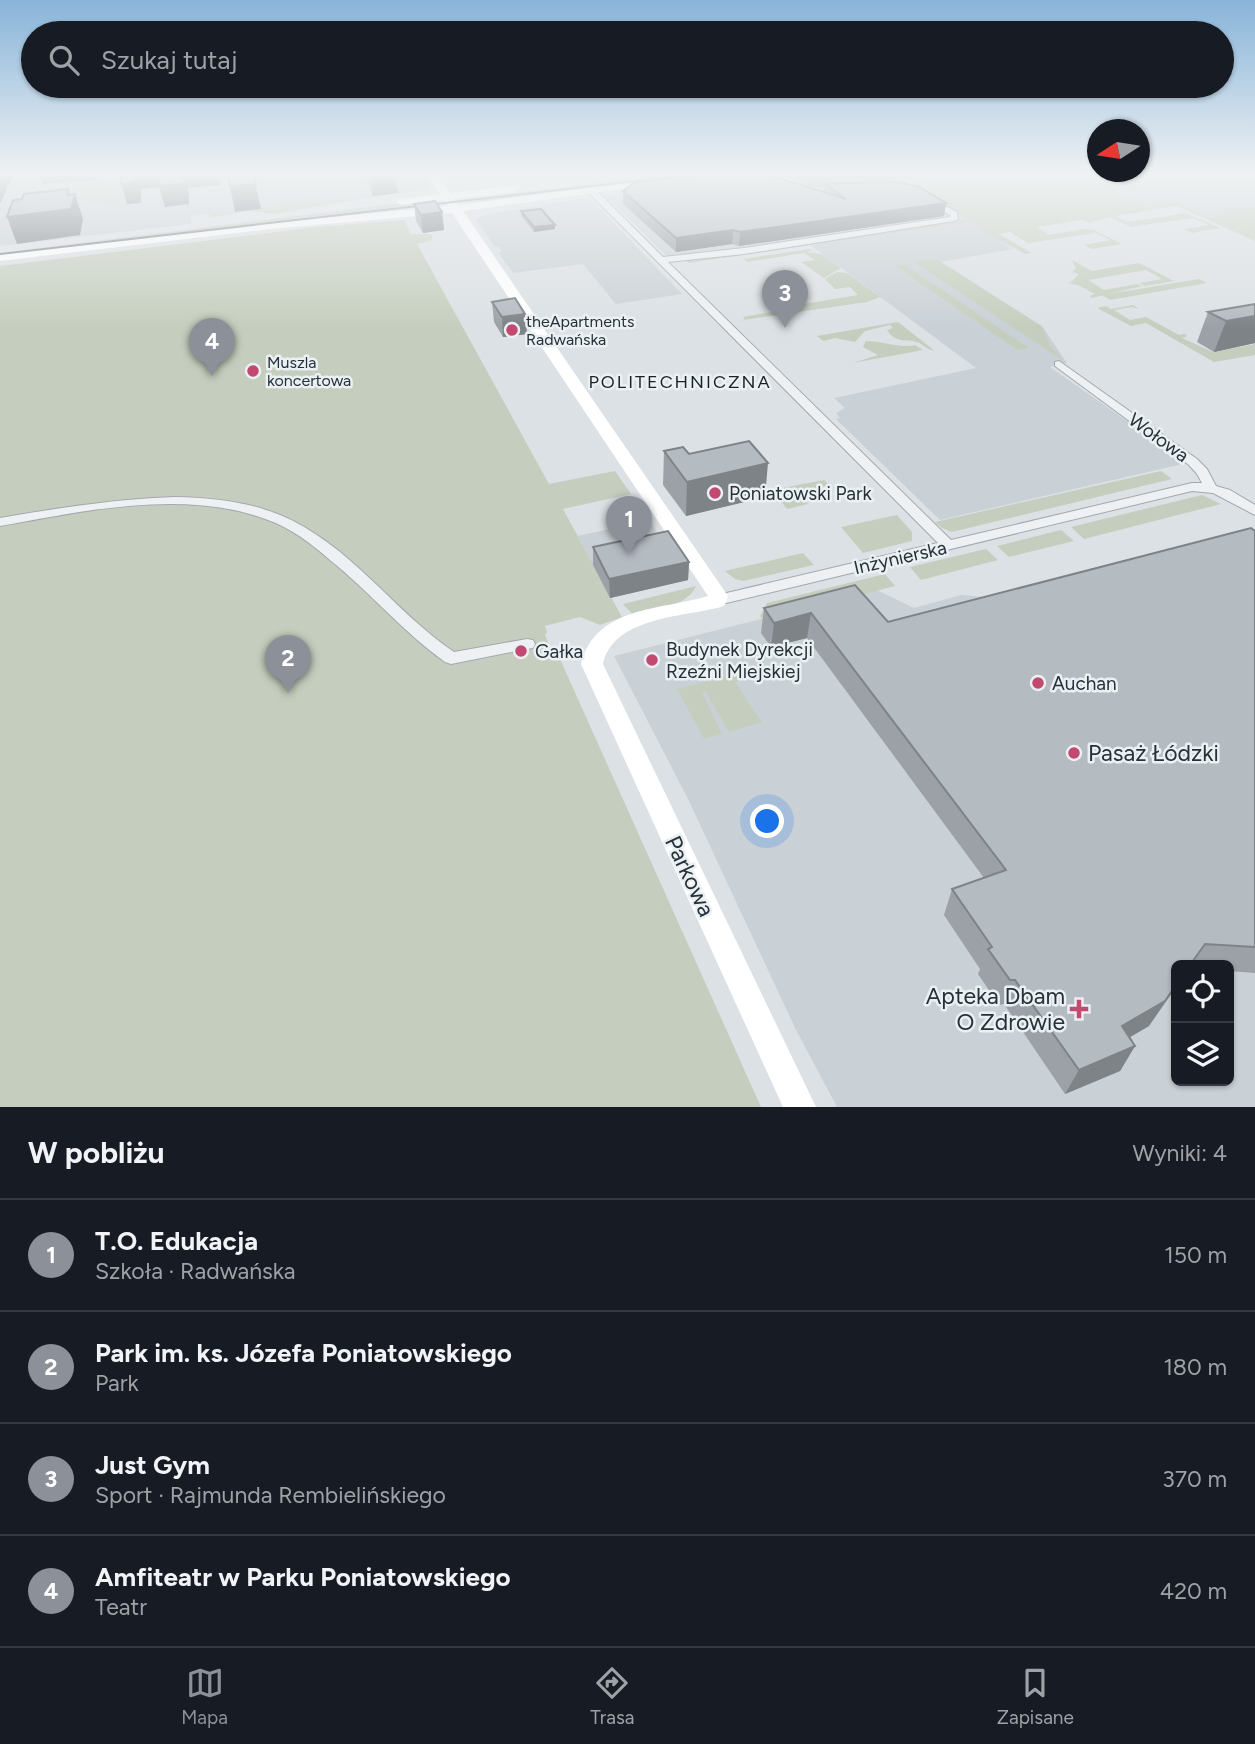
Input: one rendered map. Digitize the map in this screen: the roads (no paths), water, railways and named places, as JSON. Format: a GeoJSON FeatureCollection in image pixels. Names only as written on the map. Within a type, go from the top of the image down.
{"type":"FeatureCollection","features":[{"type":"Feature","properties":{"kind":"main road"},"geometry":{"type":"LineString","coordinates":[[0,250],[243,225]]}},
{"type":"Feature","properties":{"kind":"main road"},"geometry":{"type":"LineString","coordinates":[[0,257],[281,225]]}},
{"type":"Feature","properties":{"kind":"main road"},"geometry":{"type":"LineString","coordinates":[[466,225],[718,600]]}},
{"type":"Feature","properties":{"kind":"main road","name":"Inżynierska"},"geometry":{"type":"LineString","coordinates":[[597,643],[621,625],[718,600]]}},
{"type":"Feature","properties":{"kind":"main road","name":"Parkowa"},"geometry":{"type":"LineString","coordinates":[[597,643],[592,655],[593,672],[800,1107]]}},
{"type":"Feature","properties":{"kind":"street"},"geometry":{"type":"LineString","coordinates":[[626,225],[949,546]]}},
{"type":"Feature","properties":{"kind":"street"},"geometry":{"type":"LineString","coordinates":[[661,260],[767,248],[918,225]]}},
{"type":"Feature","properties":{"kind":"street","name":"Wołowa"},"geometry":{"type":"LineString","coordinates":[[1059,364],[1194,461],[1210,487]]}},
{"type":"Feature","properties":{"kind":"street"},"geometry":{"type":"LineString","coordinates":[[1210,487],[1231,495],[1255,511]]}},
{"type":"Feature","properties":{"kind":"street","name":"Inżynierska"},"geometry":{"type":"LineString","coordinates":[[718,600],[1180,489],[1210,487]]}},
{"type":"Feature","properties":{"kind":"street"},"geometry":{"type":"LineString","coordinates":[[0,522],[96,506],[152,501],[241,508],[272,517],[321,545],[451,659],[527,644]]}},
{"type":"Feature","properties":{"kind":"tram line"},"geometry":{"type":"LineString","coordinates":[[0,254],[256,225]]}},
{"type":"Feature","properties":{"kind":"place","name":"Just Gym"},"geometry":{"type":"Point","coordinates":[785,328]}},
{"type":"Feature","properties":{"kind":"place","name":"theApartments Radwańska"},"geometry":{"type":"Point","coordinates":[512,330]}},
{"type":"Feature","properties":{"kind":"place","name":"Muszla koncertowa"},"geometry":{"type":"Point","coordinates":[253,371]}},
{"type":"Feature","properties":{"kind":"place","name":"Amfiteatr w Parku Poniatowskiego"},"geometry":{"type":"Point","coordinates":[212,376]}},
{"type":"Feature","properties":{"kind":"place","name":"Poniatowski Park"},"geometry":{"type":"Point","coordinates":[715,493]}},
{"type":"Feature","properties":{"kind":"place","name":"T.O. Edukacja"},"geometry":{"type":"Point","coordinates":[629,554]}},
{"type":"Feature","properties":{"kind":"place","name":"Gałka"},"geometry":{"type":"Point","coordinates":[521,651]}},
{"type":"Feature","properties":{"kind":"place","name":"Budynek Dyrekcji Rzeźni Miejskiej"},"geometry":{"type":"Point","coordinates":[652,660]}},
{"type":"Feature","properties":{"kind":"place","name":"Auchan"},"geometry":{"type":"Point","coordinates":[1038,683]}},
{"type":"Feature","properties":{"kind":"place","name":"Park im. ks. Józefa Poniatowskiego"},"geometry":{"type":"Point","coordinates":[288,693]}},
{"type":"Feature","properties":{"kind":"place","name":"Pasaż Łódzki"},"geometry":{"type":"Point","coordinates":[1074,753]}},
{"type":"Feature","properties":{"kind":"place","name":"Apteka Dbam O Zdrowie"},"geometry":{"type":"Point","coordinates":[1079,1009]}},
{"type":"Feature","properties":{"kind":"district","name":"POLITECHNICZNA"},"geometry":{"type":"Point","coordinates":[680,382]}}]}
